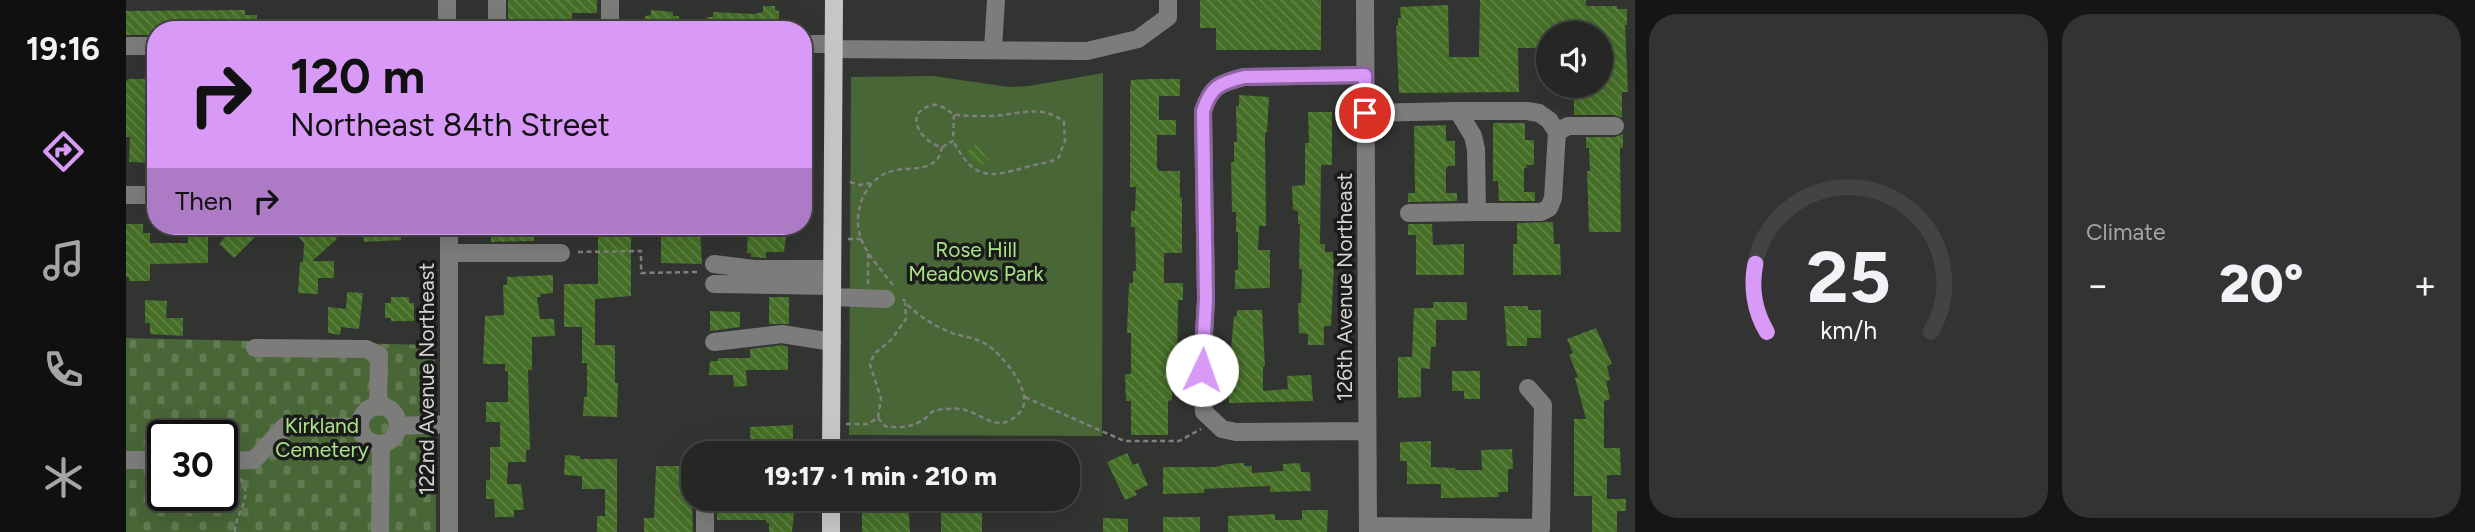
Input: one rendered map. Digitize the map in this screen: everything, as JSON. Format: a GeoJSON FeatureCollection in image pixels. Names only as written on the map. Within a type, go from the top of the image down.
{"type":"FeatureCollection","features":[{"type":"Feature","properties":{"kind":"main road"},"geometry":{"type":"LineString","coordinates":[[831,441],[834,0]]}},
{"type":"Feature","properties":{"kind":"main road"},"geometry":{"type":"LineString","coordinates":[[831,511],[831,532]]}},
{"type":"Feature","properties":{"kind":"street"},"geometry":{"type":"LineString","coordinates":[[447,0],[447,21]]}},
{"type":"Feature","properties":{"kind":"street"},"geometry":{"type":"LineString","coordinates":[[497,0],[497,21]]}},
{"type":"Feature","properties":{"kind":"street"},"geometry":{"type":"LineString","coordinates":[[610,0],[611,21]]}},
{"type":"Feature","properties":{"kind":"street"},"geometry":{"type":"LineString","coordinates":[[993,49],[996,0]]}},
{"type":"Feature","properties":{"kind":"street"},"geometry":{"type":"LineString","coordinates":[[812,45],[1087,51],[1138,39],[1168,17],[1168,0]]}},
{"type":"Feature","properties":{"kind":"street","name":"126th Avenue Northeast"},"geometry":{"type":"LineString","coordinates":[[1365,0],[1368,529]]}},
{"type":"Feature","properties":{"kind":"street"},"geometry":{"type":"LineString","coordinates":[[126,46],[147,46]]}},
{"type":"Feature","properties":{"kind":"street"},"geometry":{"type":"LineString","coordinates":[[1365,75],[1244,77],[1226,82],[1215,88],[1207,97],[1203,111],[1206,299],[1203,400],[1204,412],[1210,420],[1222,429],[1236,432],[1367,431]]}},
{"type":"Feature","properties":{"kind":"street"},"geometry":{"type":"LineString","coordinates":[[1458,111],[1473,136],[1476,149],[1477,212]]}},
{"type":"Feature","properties":{"kind":"street"},"geometry":{"type":"LineString","coordinates":[[1365,113],[1539,113],[1549,120],[1557,132],[1553,198],[1549,208],[1541,212],[1409,213]]}},
{"type":"Feature","properties":{"kind":"street"},"geometry":{"type":"LineString","coordinates":[[1557,132],[1568,125],[1615,126]]}},
{"type":"Feature","properties":{"kind":"street"},"geometry":{"type":"LineString","coordinates":[[126,195],[147,195]]}},
{"type":"Feature","properties":{"kind":"street","name":"122nd Avenue Northeast"},"geometry":{"type":"LineString","coordinates":[[449,235],[449,532]]}},
{"type":"Feature","properties":{"kind":"street"},"geometry":{"type":"LineString","coordinates":[[450,253],[568,253]]}},
{"type":"Feature","properties":{"kind":"street"},"geometry":{"type":"LineString","coordinates":[[710,273],[832,284],[877,298]]}},
{"type":"Feature","properties":{"kind":"street"},"geometry":{"type":"LineString","coordinates":[[714,342],[782,334],[832,342]]}},
{"type":"Feature","properties":{"kind":"street"},"geometry":{"type":"LineString","coordinates":[[255,348],[366,349],[379,355],[378,407]]}},
{"type":"Feature","properties":{"kind":"street"},"geometry":{"type":"LineString","coordinates":[[1368,529],[1541,528],[1544,405],[1528,388]]}},
{"type":"Feature","properties":{"kind":"street"},"geometry":{"type":"LineString","coordinates":[[378,407],[393,413],[398,426],[392,439],[381,444],[369,442],[361,433],[360,427],[363,415],[378,407]]}},
{"type":"Feature","properties":{"kind":"street"},"geometry":{"type":"LineString","coordinates":[[398,426],[448,424]]}},
{"type":"Feature","properties":{"kind":"street"},"geometry":{"type":"LineString","coordinates":[[238,461],[254,460],[285,426],[360,427]]}},
{"type":"Feature","properties":{"kind":"street"},"geometry":{"type":"LineString","coordinates":[[380,532],[381,444]]}},
{"type":"Feature","properties":{"kind":"street"},"geometry":{"type":"LineString","coordinates":[[126,460],[147,460]]}},
{"type":"Feature","properties":{"kind":"street"},"geometry":{"type":"LineString","coordinates":[[705,511],[705,532]]}},
{"type":"Feature","properties":{"kind":"path"},"geometry":{"type":"LineString","coordinates":[[953,141],[942,146],[924,139],[918,131],[917,119],[923,109],[932,104],[940,104],[954,115],[986,116],[1041,111],[1051,113],[1064,122],[1065,140],[1059,157],[1053,161],[984,174],[974,170],[953,141],[954,115]]}},
{"type":"Feature","properties":{"kind":"path"},"geometry":{"type":"LineString","coordinates":[[846,181],[859,185],[870,183],[888,172],[933,164],[939,157],[942,146]]}},
{"type":"Feature","properties":{"kind":"path"},"geometry":{"type":"LineString","coordinates":[[870,183],[860,205],[861,239],[868,252],[915,313],[942,329],[984,342],[996,351],[1016,376],[1025,397],[1023,407],[1017,415],[1002,423],[957,408],[932,412],[922,421],[903,427],[885,426],[878,418],[881,398],[870,365],[874,355],[891,340],[906,319],[905,303]]}},
{"type":"Feature","properties":{"kind":"path"},"geometry":{"type":"LineString","coordinates":[[844,239],[861,239]]}},
{"type":"Feature","properties":{"kind":"path"},"geometry":{"type":"LineString","coordinates":[[568,253],[641,251],[640,273],[710,273]]}},
{"type":"Feature","properties":{"kind":"path"},"geometry":{"type":"LineString","coordinates":[[868,252],[877,298]]}},
{"type":"Feature","properties":{"kind":"path"},"geometry":{"type":"LineString","coordinates":[[1025,397],[1124,441],[1179,441],[1199,431],[1210,420]]}},
{"type":"Feature","properties":{"kind":"path"},"geometry":{"type":"LineString","coordinates":[[845,424],[867,424],[878,418]]}},
{"type":"Feature","properties":{"kind":"path"},"geometry":{"type":"LineString","coordinates":[[235,532],[236,519],[245,503],[246,485],[238,475]]}},
{"type":"Feature","properties":{"kind":"green space","name":"Rose Hill Meadows Park"},"geometry":{"type":"Polygon","coordinates":[[[1103,73],[1102,436],[849,435],[851,77],[933,76],[1009,87],[1103,73]]]}},
{"type":"Feature","properties":{"kind":"green space","name":"Kirkland Cemetery"},"geometry":{"type":"Polygon","coordinates":[[[126,338],[435,345],[436,532],[126,532],[126,338]]]}},
{"type":"Feature","properties":{"kind":"building"},"geometry":{"type":"Polygon","coordinates":[[[508,0],[597,0],[597,13],[572,13],[572,21],[508,21],[508,0]]]}},
{"type":"Feature","properties":{"kind":"building"},"geometry":{"type":"Polygon","coordinates":[[[1200,0],[1321,0],[1321,50],[1216,50],[1216,28],[1200,28],[1200,0]]]}},
{"type":"Feature","properties":{"kind":"building"},"geometry":{"type":"Polygon","coordinates":[[[1480,0],[1586,0],[1586,6],[1617,6],[1617,9],[1627,9],[1625,25],[1628,92],[1622,92],[1622,118],[1615,115],[1574,115],[1574,98],[1613,98],[1613,21],[1536,21],[1536,48],[1518,48],[1519,92],[1399,93],[1396,25],[1398,26],[1398,18],[1401,18],[1400,7],[1448,5],[1449,57],[1479,57],[1480,0]]]}},
{"type":"Feature","properties":{"kind":"building"},"geometry":{"type":"Polygon","coordinates":[[[763,6],[775,6],[775,10],[779,11],[779,21],[707,21],[707,17],[713,17],[713,12],[763,12],[763,6]]]}},
{"type":"Feature","properties":{"kind":"building"},"geometry":{"type":"Polygon","coordinates":[[[245,10],[245,15],[257,15],[257,21],[147,21],[147,35],[126,35],[126,11],[245,10]]]}},
{"type":"Feature","properties":{"kind":"building"},"geometry":{"type":"Polygon","coordinates":[[[651,10],[673,12],[673,16],[679,16],[679,21],[645,21],[645,16],[651,15],[651,10]]]}},
{"type":"Feature","properties":{"kind":"building"},"geometry":{"type":"Polygon","coordinates":[[[128,79],[147,79],[147,163],[129,162],[128,79]]]}},
{"type":"Feature","properties":{"kind":"building"},"geometry":{"type":"Polygon","coordinates":[[[1180,79],[1180,96],[1159,96],[1159,120],[1176,120],[1176,135],[1157,135],[1157,168],[1159,171],[1180,171],[1182,253],[1164,253],[1164,283],[1183,283],[1183,300],[1178,300],[1177,367],[1172,367],[1168,435],[1131,435],[1131,401],[1126,401],[1125,374],[1131,374],[1131,333],[1127,333],[1129,283],[1133,283],[1133,271],[1136,271],[1135,227],[1131,227],[1136,187],[1130,187],[1130,88],[1131,80],[1180,79]]]}},
{"type":"Feature","properties":{"kind":"building"},"geometry":{"type":"Polygon","coordinates":[[[1239,95],[1269,97],[1265,132],[1266,226],[1259,226],[1258,250],[1270,250],[1270,288],[1235,289],[1238,232],[1236,212],[1232,212],[1231,162],[1234,162],[1234,142],[1237,142],[1236,106],[1239,106],[1239,95]]]}},
{"type":"Feature","properties":{"kind":"building"},"geometry":{"type":"Polygon","coordinates":[[[1308,112],[1332,112],[1332,165],[1321,165],[1320,244],[1325,244],[1325,252],[1333,252],[1334,267],[1331,326],[1324,326],[1324,345],[1308,345],[1308,334],[1299,333],[1298,303],[1301,303],[1302,269],[1299,269],[1300,224],[1298,211],[1293,210],[1292,186],[1305,185],[1305,143],[1309,143],[1308,112]]]}},
{"type":"Feature","properties":{"kind":"building"},"geometry":{"type":"Polygon","coordinates":[[[1493,123],[1525,123],[1525,140],[1534,140],[1534,165],[1526,165],[1527,168],[1524,168],[1524,192],[1535,192],[1535,201],[1499,201],[1498,181],[1493,181],[1493,123]]]}},
{"type":"Feature","properties":{"kind":"building"},"geometry":{"type":"Polygon","coordinates":[[[1446,125],[1446,141],[1455,141],[1455,166],[1448,166],[1446,169],[1446,193],[1457,193],[1457,201],[1408,202],[1408,193],[1415,193],[1414,126],[1446,125]]]}},
{"type":"Feature","properties":{"kind":"building"},"geometry":{"type":"Polygon","coordinates":[[[1623,134],[1623,148],[1620,148],[1621,232],[1589,232],[1587,171],[1590,171],[1586,137],[1615,137],[1623,134]]]}},
{"type":"Feature","properties":{"kind":"building"},"geometry":{"type":"Polygon","coordinates":[[[976,144],[989,160],[979,168],[966,152],[976,144]]]}},
{"type":"Feature","properties":{"kind":"building"},"geometry":{"type":"Polygon","coordinates":[[[1553,222],[1554,244],[1560,244],[1561,275],[1513,275],[1513,244],[1517,244],[1517,223],[1553,222]]]}},
{"type":"Feature","properties":{"kind":"building"},"geometry":{"type":"Polygon","coordinates":[[[126,224],[143,224],[143,233],[150,235],[150,243],[188,243],[188,237],[208,237],[208,263],[150,264],[150,281],[129,281],[129,277],[126,277],[126,224]]]}},
{"type":"Feature","properties":{"kind":"building"},"geometry":{"type":"Polygon","coordinates":[[[1408,224],[1432,224],[1433,245],[1464,244],[1464,275],[1416,275],[1416,235],[1408,235],[1408,224]]]}},
{"type":"Feature","properties":{"kind":"building"},"geometry":{"type":"Polygon","coordinates":[[[257,235],[234,258],[219,244],[226,236],[257,235]]]}},
{"type":"Feature","properties":{"kind":"building"},"geometry":{"type":"Polygon","coordinates":[[[297,235],[334,235],[337,239],[312,261],[334,261],[334,278],[318,278],[318,294],[298,293],[304,243],[297,235]]]}},
{"type":"Feature","properties":{"kind":"building"},"geometry":{"type":"Polygon","coordinates":[[[364,235],[401,235],[401,240],[364,242],[364,235]]]}},
{"type":"Feature","properties":{"kind":"building"},"geometry":{"type":"Polygon","coordinates":[[[491,235],[534,235],[534,241],[491,242],[491,235]]]}},
{"type":"Feature","properties":{"kind":"building"},"geometry":{"type":"Polygon","coordinates":[[[598,235],[631,235],[631,296],[595,299],[595,345],[615,345],[617,417],[583,416],[584,397],[587,397],[587,363],[582,363],[582,327],[564,327],[564,284],[598,284],[598,235]]]}},
{"type":"Feature","properties":{"kind":"building"},"geometry":{"type":"Polygon","coordinates":[[[661,235],[700,235],[702,264],[661,263],[661,235]]]}},
{"type":"Feature","properties":{"kind":"building"},"geometry":{"type":"Polygon","coordinates":[[[748,235],[786,235],[784,252],[766,252],[766,258],[751,257],[751,253],[747,253],[748,235]]]}},
{"type":"Feature","properties":{"kind":"building"},"geometry":{"type":"Polygon","coordinates":[[[553,275],[553,293],[540,294],[541,297],[537,297],[540,319],[554,319],[555,336],[532,337],[532,370],[528,370],[530,450],[526,450],[526,462],[508,462],[507,484],[521,484],[524,510],[514,510],[514,517],[495,517],[494,499],[486,499],[486,480],[490,480],[490,447],[500,447],[500,422],[486,422],[486,402],[508,402],[508,371],[505,371],[505,364],[483,364],[485,316],[504,315],[503,285],[507,285],[507,277],[553,275]]]}},
{"type":"Feature","properties":{"kind":"building"},"geometry":{"type":"Polygon","coordinates":[[[347,292],[363,293],[359,329],[341,327],[340,335],[328,333],[328,307],[346,309],[347,292]]]}},
{"type":"Feature","properties":{"kind":"building"},"geometry":{"type":"Polygon","coordinates":[[[391,297],[409,297],[409,303],[414,303],[414,321],[391,321],[391,318],[385,318],[385,303],[391,303],[391,297]]]}},
{"type":"Feature","properties":{"kind":"building"},"geometry":{"type":"Polygon","coordinates":[[[769,297],[789,297],[789,324],[769,324],[769,297]]]}},
{"type":"Feature","properties":{"kind":"building"},"geometry":{"type":"Polygon","coordinates":[[[145,300],[167,301],[166,318],[183,318],[183,336],[150,334],[150,323],[145,323],[145,300]]]}},
{"type":"Feature","properties":{"kind":"building"},"geometry":{"type":"Polygon","coordinates":[[[1433,302],[1467,302],[1467,320],[1436,320],[1436,347],[1431,347],[1430,369],[1421,368],[1421,397],[1398,398],[1398,357],[1412,357],[1414,308],[1433,308],[1433,302]]]}},
{"type":"Feature","properties":{"kind":"building"},"geometry":{"type":"Polygon","coordinates":[[[1504,306],[1528,306],[1528,310],[1541,310],[1541,338],[1527,338],[1527,346],[1507,346],[1504,306]]]}},
{"type":"Feature","properties":{"kind":"building"},"geometry":{"type":"Polygon","coordinates":[[[1237,310],[1262,310],[1265,366],[1263,391],[1288,389],[1287,376],[1311,375],[1313,401],[1229,403],[1227,349],[1231,349],[1237,310]]]}},
{"type":"Feature","properties":{"kind":"building"},"geometry":{"type":"Polygon","coordinates":[[[710,311],[740,312],[740,327],[710,331],[710,311]]]}},
{"type":"Feature","properties":{"kind":"building"},"geometry":{"type":"Polygon","coordinates":[[[1596,328],[1612,364],[1607,366],[1610,380],[1606,381],[1610,399],[1604,401],[1604,448],[1620,448],[1621,475],[1607,475],[1607,499],[1626,499],[1626,511],[1617,511],[1617,532],[1592,532],[1592,496],[1574,496],[1574,419],[1586,419],[1575,378],[1578,377],[1569,355],[1573,353],[1567,339],[1596,328]]]}},
{"type":"Feature","properties":{"kind":"building"},"geometry":{"type":"Polygon","coordinates":[[[782,345],[788,347],[788,370],[746,370],[747,386],[734,387],[733,375],[709,375],[710,361],[718,361],[718,358],[750,358],[750,349],[782,345]]]}},
{"type":"Feature","properties":{"kind":"building"},"geometry":{"type":"Polygon","coordinates":[[[1452,371],[1480,371],[1480,399],[1464,399],[1464,391],[1452,391],[1452,371]]]}},
{"type":"Feature","properties":{"kind":"building"},"geometry":{"type":"Polygon","coordinates":[[[793,425],[793,441],[751,441],[750,427],[793,425]]]}},
{"type":"Feature","properties":{"kind":"building"},"geometry":{"type":"Polygon","coordinates":[[[1431,441],[1431,467],[1455,470],[1482,470],[1481,450],[1512,449],[1513,469],[1508,469],[1508,492],[1498,492],[1499,497],[1441,498],[1441,484],[1407,484],[1407,461],[1400,461],[1400,442],[1431,441]]]}},
{"type":"Feature","properties":{"kind":"building"},"geometry":{"type":"Polygon","coordinates":[[[1127,453],[1133,465],[1138,463],[1148,485],[1135,491],[1137,495],[1125,500],[1107,462],[1127,453]]]}},
{"type":"Feature","properties":{"kind":"building"},"geometry":{"type":"Polygon","coordinates":[[[565,455],[580,456],[580,459],[617,459],[617,532],[597,532],[597,516],[605,516],[605,489],[582,489],[582,476],[564,475],[565,455]]]}},
{"type":"Feature","properties":{"kind":"building"},"geometry":{"type":"Polygon","coordinates":[[[1244,463],[1244,466],[1252,466],[1252,473],[1283,471],[1283,464],[1300,463],[1301,472],[1310,472],[1311,491],[1270,492],[1270,486],[1163,494],[1163,467],[1215,467],[1244,463]]]}},
{"type":"Feature","properties":{"kind":"building"},"geometry":{"type":"Polygon","coordinates":[[[656,466],[681,466],[681,511],[692,511],[693,532],[644,532],[644,518],[654,518],[656,466]]]}},
{"type":"Feature","properties":{"kind":"building"},"geometry":{"type":"Polygon","coordinates":[[[1302,510],[1328,510],[1327,532],[1228,532],[1228,516],[1275,514],[1275,520],[1299,520],[1302,519],[1302,510]]]}},
{"type":"Feature","properties":{"kind":"building"},"geometry":{"type":"Polygon","coordinates":[[[717,511],[794,511],[792,532],[769,532],[769,523],[766,523],[766,520],[717,520],[717,511]]]}},
{"type":"Feature","properties":{"kind":"building"},"geometry":{"type":"Polygon","coordinates":[[[909,511],[910,532],[862,532],[862,512],[909,511]]]}},
{"type":"Feature","properties":{"kind":"building"},"geometry":{"type":"Polygon","coordinates":[[[941,511],[982,511],[982,532],[941,532],[941,511]]]}},
{"type":"Feature","properties":{"kind":"building"},"geometry":{"type":"Polygon","coordinates":[[[1163,517],[1200,517],[1200,532],[1163,532],[1163,517]]]}},
{"type":"Feature","properties":{"kind":"building"},"geometry":{"type":"Polygon","coordinates":[[[1103,518],[1128,519],[1128,532],[1103,532],[1103,518]]]}},
{"type":"Feature","properties":{"kind":"route"},"geometry":{"type":"LineString","coordinates":[[1202,370],[1206,299],[1203,111],[1207,97],[1215,88],[1226,82],[1244,77],[1365,75],[1365,113]]}}]}
